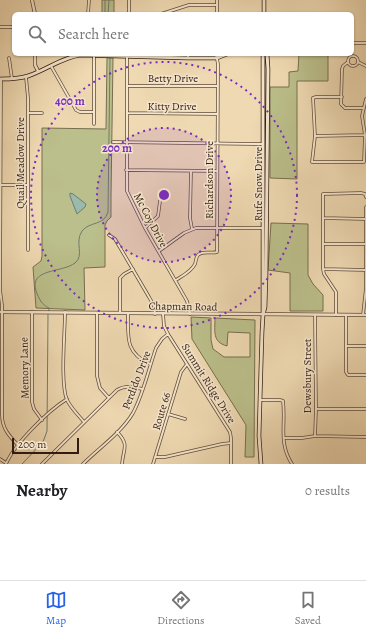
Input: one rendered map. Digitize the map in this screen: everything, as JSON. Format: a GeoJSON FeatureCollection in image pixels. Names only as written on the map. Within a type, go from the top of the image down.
{"type":"FeatureCollection","features":[{"type":"Feature","properties":{"kind":"main road"},"geometry":{"type":"LineString","coordinates":[[264,0],[264,12]]}},
{"type":"Feature","properties":{"kind":"main road"},"geometry":{"type":"LineString","coordinates":[[1,79],[26,77],[51,65],[76,56]]}},
{"type":"Feature","properties":{"kind":"main road"},"geometry":{"type":"LineString","coordinates":[[160,56],[217,56]]}},
{"type":"Feature","properties":{"kind":"main road","name":"Rufe Snow Drive"},"geometry":{"type":"LineString","coordinates":[[261,464],[259,436],[263,315],[263,56]]}},
{"type":"Feature","properties":{"kind":"main road","name":"Rufe Snow Drive"},"geometry":{"type":"LineString","coordinates":[[263,315],[265,308],[266,274],[267,56]]}},
{"type":"Feature","properties":{"kind":"street"},"geometry":{"type":"LineString","coordinates":[[32,0],[35,12]]}},
{"type":"Feature","properties":{"kind":"street"},"geometry":{"type":"LineString","coordinates":[[88,12],[89,0]]}},
{"type":"Feature","properties":{"kind":"street"},"geometry":{"type":"LineString","coordinates":[[129,0],[129,12]]}},
{"type":"Feature","properties":{"kind":"street"},"geometry":{"type":"LineString","coordinates":[[217,0],[217,12]]}},
{"type":"Feature","properties":{"kind":"street"},"geometry":{"type":"LineString","coordinates":[[167,12],[189,5],[217,5]]}},
{"type":"Feature","properties":{"kind":"street"},"geometry":{"type":"LineString","coordinates":[[0,27],[12,27]]}},
{"type":"Feature","properties":{"kind":"street"},"geometry":{"type":"LineString","coordinates":[[354,43],[366,43]]}},
{"type":"Feature","properties":{"kind":"street"},"geometry":{"type":"LineString","coordinates":[[35,56],[35,65],[38,71]]}},
{"type":"Feature","properties":{"kind":"street"},"geometry":{"type":"LineString","coordinates":[[94,56],[94,124]]}},
{"type":"Feature","properties":{"kind":"street","name":"Mc Coy Drive"},"geometry":{"type":"LineString","coordinates":[[127,56],[127,193],[145,228],[187,301],[190,314]]}},
{"type":"Feature","properties":{"kind":"street","name":"Richardson Drive"},"geometry":{"type":"LineString","coordinates":[[176,280],[190,270],[199,254],[216,252],[218,171],[217,56]]}},
{"type":"Feature","properties":{"kind":"street"},"geometry":{"type":"LineString","coordinates":[[350,56],[348,62],[342,69],[342,104],[345,108],[364,108]]}},
{"type":"Feature","properties":{"kind":"street"},"geometry":{"type":"LineString","coordinates":[[354,56],[357,57],[358,62],[366,66]]}},
{"type":"Feature","properties":{"kind":"street"},"geometry":{"type":"LineString","coordinates":[[9,58],[12,79]]}},
{"type":"Feature","properties":{"kind":"street"},"geometry":{"type":"LineString","coordinates":[[348,62],[352,66],[356,65],[358,62]]}},
{"type":"Feature","properties":{"kind":"street"},"geometry":{"type":"LineString","coordinates":[[51,65],[76,110],[80,112],[94,112]]}},
{"type":"Feature","properties":{"kind":"street","name":"Quail Meadow Drive"},"geometry":{"type":"LineString","coordinates":[[26,77],[28,87],[28,250]]}},
{"type":"Feature","properties":{"kind":"street"},"geometry":{"type":"LineString","coordinates":[[1,79],[0,290],[2,420],[6,432],[18,445]]}},
{"type":"Feature","properties":{"kind":"street","name":"Betty Drive"},"geometry":{"type":"LineString","coordinates":[[127,86],[218,86]]}},
{"type":"Feature","properties":{"kind":"street"},"geometry":{"type":"LineString","coordinates":[[342,97],[314,97],[313,111],[315,136],[312,162],[364,162],[362,116],[366,99]]}},
{"type":"Feature","properties":{"kind":"street"},"geometry":{"type":"LineString","coordinates":[[28,113],[42,114]]}},
{"type":"Feature","properties":{"kind":"street","name":"Kitty Drive"},"geometry":{"type":"LineString","coordinates":[[126,114],[218,114]]}},
{"type":"Feature","properties":{"kind":"street"},"geometry":{"type":"LineString","coordinates":[[315,136],[364,135]]}},
{"type":"Feature","properties":{"kind":"street"},"geometry":{"type":"LineString","coordinates":[[112,142],[263,144]]}},
{"type":"Feature","properties":{"kind":"street"},"geometry":{"type":"LineString","coordinates":[[126,170],[218,171]]}},
{"type":"Feature","properties":{"kind":"street"},"geometry":{"type":"LineString","coordinates":[[191,171],[190,218],[192,229]]}},
{"type":"Feature","properties":{"kind":"street"},"geometry":{"type":"LineString","coordinates":[[0,185],[28,185]]}},
{"type":"Feature","properties":{"kind":"street"},"geometry":{"type":"LineString","coordinates":[[336,314],[336,292],[324,274],[323,269],[323,194],[366,195]]}},
{"type":"Feature","properties":{"kind":"street"},"geometry":{"type":"LineString","coordinates":[[145,228],[158,216],[160,200]]}},
{"type":"Feature","properties":{"kind":"street"},"geometry":{"type":"LineString","coordinates":[[365,315],[366,207]]}},
{"type":"Feature","properties":{"kind":"street"},"geometry":{"type":"LineString","coordinates":[[323,218],[366,219]]}},
{"type":"Feature","properties":{"kind":"street"},"geometry":{"type":"LineString","coordinates":[[159,251],[184,233],[200,227],[263,228]]}},
{"type":"Feature","properties":{"kind":"street"},"geometry":{"type":"LineString","coordinates":[[109,235],[115,239],[133,269],[152,303],[155,314]]}},
{"type":"Feature","properties":{"kind":"street"},"geometry":{"type":"LineString","coordinates":[[323,244],[366,244]]}},
{"type":"Feature","properties":{"kind":"street"},"geometry":{"type":"LineString","coordinates":[[120,313],[120,278],[133,269]]}},
{"type":"Feature","properties":{"kind":"street"},"geometry":{"type":"LineString","coordinates":[[323,269],[366,270]]}},
{"type":"Feature","properties":{"kind":"street","name":"Chapman Road"},"geometry":{"type":"LineString","coordinates":[[1,312],[365,315]]}},
{"type":"Feature","properties":{"kind":"street","name":"Memory Lane"},"geometry":{"type":"LineString","coordinates":[[32,312],[32,402],[34,409],[42,420]]}},
{"type":"Feature","properties":{"kind":"street"},"geometry":{"type":"LineString","coordinates":[[65,312],[64,382],[67,399],[71,407],[84,422]]}},
{"type":"Feature","properties":{"kind":"street"},"geometry":{"type":"LineString","coordinates":[[97,313],[97,376],[100,388],[109,398]]}},
{"type":"Feature","properties":{"kind":"street"},"geometry":{"type":"LineString","coordinates":[[128,313],[128,339],[131,348],[140,359],[150,364]]}},
{"type":"Feature","properties":{"kind":"street","name":"Summit Ridge Drive"},"geometry":{"type":"LineString","coordinates":[[163,314],[164,326],[168,334],[230,432],[231,464]]}},
{"type":"Feature","properties":{"kind":"street"},"geometry":{"type":"LineString","coordinates":[[346,314],[347,374],[366,376]]}},
{"type":"Feature","properties":{"kind":"street","name":"Dewsbury Street"},"geometry":{"type":"LineString","coordinates":[[315,315],[315,436]]}},
{"type":"Feature","properties":{"kind":"street","name":"Perdido Drive"},"geometry":{"type":"LineString","coordinates":[[83,464],[117,432],[134,412],[158,344],[168,334]]}},
{"type":"Feature","properties":{"kind":"street"},"geometry":{"type":"LineString","coordinates":[[347,346],[366,346]]}},
{"type":"Feature","properties":{"kind":"street","name":"Route 66"},"geometry":{"type":"LineString","coordinates":[[153,464],[181,372],[187,364]]}},
{"type":"Feature","properties":{"kind":"street"},"geometry":{"type":"LineString","coordinates":[[42,464],[117,390],[123,387],[135,387],[142,389]]}},
{"type":"Feature","properties":{"kind":"street"},"geometry":{"type":"LineString","coordinates":[[0,459],[6,464],[18,445],[52,410],[67,399]]}},
{"type":"Feature","properties":{"kind":"street"},"geometry":{"type":"LineString","coordinates":[[260,400],[283,401],[284,448],[292,464]]}},
{"type":"Feature","properties":{"kind":"street"},"geometry":{"type":"LineString","coordinates":[[316,409],[366,409]]}},
{"type":"Feature","properties":{"kind":"street"},"geometry":{"type":"LineString","coordinates":[[168,414],[185,419]]}},
{"type":"Feature","properties":{"kind":"street"},"geometry":{"type":"LineString","coordinates":[[117,432],[124,440],[126,446],[122,464]]}},
{"type":"Feature","properties":{"kind":"street"},"geometry":{"type":"LineString","coordinates":[[284,438],[315,436],[366,437]]}},
{"type":"Feature","properties":{"kind":"street"},"geometry":{"type":"LineString","coordinates":[[155,457],[165,457],[231,443]]}},
{"type":"Feature","properties":{"kind":"green space"},"geometry":{"type":"Polygon","coordinates":[[[102,0],[114,0],[114,12],[102,12],[102,0]]]}},
{"type":"Feature","properties":{"kind":"green space"},"geometry":{"type":"Polygon","coordinates":[[[299,56],[328,56],[328,81],[297,81],[297,179],[270,178],[270,87],[289,87],[289,72],[298,71],[299,56]]]}},
{"type":"Feature","properties":{"kind":"green space"},"geometry":{"type":"Polygon","coordinates":[[[107,58],[113,58],[111,217],[105,225],[105,267],[84,268],[85,310],[36,308],[33,267],[41,261],[42,256],[42,128],[106,129],[107,58]]]}},
{"type":"Feature","properties":{"kind":"green space"},"geometry":{"type":"Polygon","coordinates":[[[271,223],[308,224],[308,275],[313,284],[323,295],[323,311],[290,311],[290,273],[268,270],[271,223]]]}},
{"type":"Feature","properties":{"kind":"green space"},"geometry":{"type":"Polygon","coordinates":[[[191,317],[211,318],[211,340],[213,349],[224,357],[250,357],[250,333],[228,332],[227,346],[222,344],[215,335],[215,318],[255,320],[254,457],[245,457],[246,425],[192,339],[191,317]]]}},
{"type":"Feature","properties":{"kind":"shaded area"},"geometry":{"type":"Polygon","coordinates":[[[70,193],[86,204],[85,207],[77,214],[70,196],[70,193]]]}},
{"type":"Feature","properties":{"kind":"waterway"},"geometry":{"type":"LineString","coordinates":[[105,0],[105,12]]}},
{"type":"Feature","properties":{"kind":"waterway"},"geometry":{"type":"LineString","coordinates":[[108,12],[109,0]]}},
{"type":"Feature","properties":{"kind":"waterway"},"geometry":{"type":"LineString","coordinates":[[49,311],[49,308],[44,305],[38,297],[35,284],[37,278],[48,272],[75,263],[78,260],[80,253],[79,240],[82,231],[85,228],[100,222],[108,212],[110,58]]}},
{"type":"Feature","properties":{"kind":"waterway"},"geometry":{"type":"LineString","coordinates":[[22,464],[43,442],[47,431],[48,314]]}}]}
